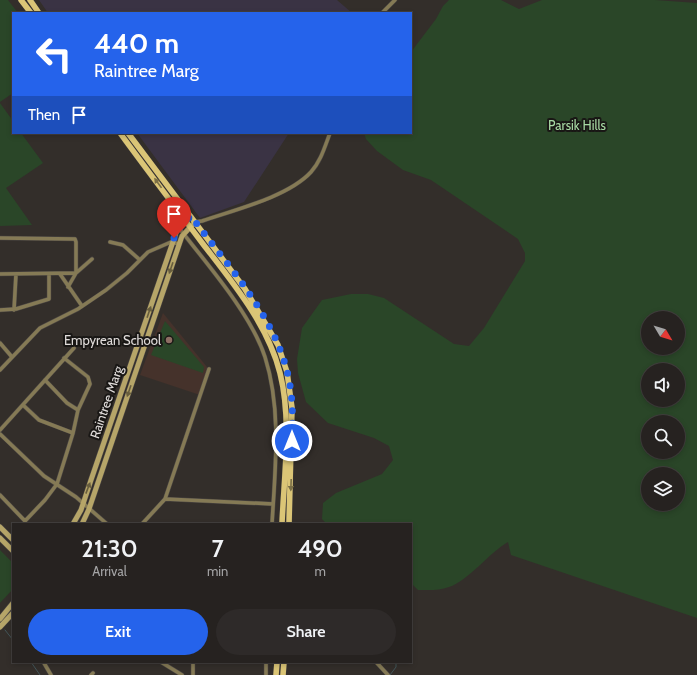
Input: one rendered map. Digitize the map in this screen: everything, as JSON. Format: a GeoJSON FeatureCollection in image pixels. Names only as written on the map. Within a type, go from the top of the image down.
{"type":"FeatureCollection","features":[{"type":"Feature","properties":{"kind":"main road"},"geometry":{"type":"LineString","coordinates":[[21,0],[30,12]]}},
{"type":"Feature","properties":{"kind":"main road"},"geometry":{"type":"LineString","coordinates":[[30,0],[38,12]]}},
{"type":"Feature","properties":{"kind":"main road"},"geometry":{"type":"LineString","coordinates":[[121,134],[247,304],[265,335],[277,360],[284,391],[286,416],[282,523]]}},
{"type":"Feature","properties":{"kind":"main road"},"geometry":{"type":"LineString","coordinates":[[129,134],[252,300],[271,331],[283,358],[287,372],[292,408],[289,523]]}},
{"type":"Feature","properties":{"kind":"main road","name":"Raintree Marg"},"geometry":{"type":"LineString","coordinates":[[73,523],[83,502],[173,242],[179,228],[191,216]]}},
{"type":"Feature","properties":{"kind":"main road","name":"Raintree Marg"},"geometry":{"type":"LineString","coordinates":[[82,523],[89,509],[180,244],[184,234],[195,222]]}},
{"type":"Feature","properties":{"kind":"main road"},"geometry":{"type":"LineString","coordinates":[[0,527],[12,539]]}},
{"type":"Feature","properties":{"kind":"main road"},"geometry":{"type":"LineString","coordinates":[[0,538],[12,550]]}},
{"type":"Feature","properties":{"kind":"main road"},"geometry":{"type":"LineString","coordinates":[[0,619],[12,604]]}},
{"type":"Feature","properties":{"kind":"main road"},"geometry":{"type":"LineString","coordinates":[[1,626],[12,614]]}},
{"type":"Feature","properties":{"kind":"main road"},"geometry":{"type":"LineString","coordinates":[[276,675],[277,663]]}},
{"type":"Feature","properties":{"kind":"main road"},"geometry":{"type":"LineString","coordinates":[[283,675],[284,663]]}},
{"type":"Feature","properties":{"kind":"street"},"geometry":{"type":"LineString","coordinates":[[383,12],[395,0]]}},
{"type":"Feature","properties":{"kind":"street"},"geometry":{"type":"LineString","coordinates":[[195,222],[202,221],[283,192],[298,184],[315,166],[322,155],[330,134]]}},
{"type":"Feature","properties":{"kind":"street"},"geometry":{"type":"LineString","coordinates":[[179,228],[237,305],[254,333],[265,356],[271,381],[275,412],[272,523]]}},
{"type":"Feature","properties":{"kind":"street"},"geometry":{"type":"LineString","coordinates":[[0,238],[75,239],[76,273]]}},
{"type":"Feature","properties":{"kind":"street"},"geometry":{"type":"LineString","coordinates":[[110,242],[123,245],[140,260]]}},
{"type":"Feature","properties":{"kind":"street"},"geometry":{"type":"LineString","coordinates":[[0,370],[40,328],[82,306],[119,281],[148,252],[173,242],[180,244]]}},
{"type":"Feature","properties":{"kind":"street"},"geometry":{"type":"LineString","coordinates":[[68,287],[76,273],[92,259]]}},
{"type":"Feature","properties":{"kind":"street"},"geometry":{"type":"LineString","coordinates":[[0,274],[49,275],[76,273]]}},
{"type":"Feature","properties":{"kind":"street"},"geometry":{"type":"LineString","coordinates":[[14,310],[16,274]]}},
{"type":"Feature","properties":{"kind":"street"},"geometry":{"type":"LineString","coordinates":[[60,274],[82,306]]}},
{"type":"Feature","properties":{"kind":"street"},"geometry":{"type":"LineString","coordinates":[[0,310],[14,310],[49,299],[49,275]]}},
{"type":"Feature","properties":{"kind":"street"},"geometry":{"type":"LineString","coordinates":[[0,343],[12,357]]}},
{"type":"Feature","properties":{"kind":"street"},"geometry":{"type":"LineString","coordinates":[[0,430],[74,348]]}},
{"type":"Feature","properties":{"kind":"street"},"geometry":{"type":"LineString","coordinates":[[0,495],[25,521],[45,500],[57,484],[73,433],[78,410],[90,384],[90,381],[86,375],[64,358]]}},
{"type":"Feature","properties":{"kind":"street"},"geometry":{"type":"LineString","coordinates":[[143,523],[165,500],[209,369]]}},
{"type":"Feature","properties":{"kind":"street"},"geometry":{"type":"LineString","coordinates":[[45,380],[67,402],[78,410]]}},
{"type":"Feature","properties":{"kind":"street"},"geometry":{"type":"LineString","coordinates":[[23,405],[39,420],[73,433]]}},
{"type":"Feature","properties":{"kind":"street"},"geometry":{"type":"LineString","coordinates":[[0,434],[44,476],[83,502],[106,523]]}},
{"type":"Feature","properties":{"kind":"street"},"geometry":{"type":"LineString","coordinates":[[165,500],[273,504]]}},
{"type":"Feature","properties":{"kind":"street"},"geometry":{"type":"LineString","coordinates":[[44,663],[51,675]]}},
{"type":"Feature","properties":{"kind":"street"},"geometry":{"type":"LineString","coordinates":[[163,663],[182,675]]}},
{"type":"Feature","properties":{"kind":"street"},"geometry":{"type":"LineString","coordinates":[[192,663],[193,675]]}},
{"type":"Feature","properties":{"kind":"street"},"geometry":{"type":"LineString","coordinates":[[266,663],[266,675]]}},
{"type":"Feature","properties":{"kind":"street"},"geometry":{"type":"LineString","coordinates":[[377,663],[388,675]]}},
{"type":"Feature","properties":{"kind":"shaded area"},"geometry":{"type":"Polygon","coordinates":[[[39,0],[337,0],[351,12],[47,12],[39,0]]]}},
{"type":"Feature","properties":{"kind":"shaded area"},"geometry":{"type":"Polygon","coordinates":[[[138,134],[288,134],[244,202],[200,218],[138,134]]]}},
{"type":"Feature","properties":{"kind":"shaded area","name":"Empyrean School"},"geometry":{"type":"Polygon","coordinates":[[[163,313],[207,367],[207,374],[200,395],[140,375],[163,313]]]}},
{"type":"Feature","properties":{"kind":"green space"},"geometry":{"type":"Polygon","coordinates":[[[0,0],[8,0],[17,12],[12,12],[12,94],[0,102],[0,0]]]}},
{"type":"Feature","properties":{"kind":"green space","name":"Parsik Hills"},"geometry":{"type":"Polygon","coordinates":[[[449,0],[501,0],[519,9],[542,0],[655,0],[697,3],[697,618],[511,555],[508,542],[456,584],[441,589],[418,590],[412,584],[412,523],[326,523],[322,519],[323,503],[336,493],[382,474],[393,460],[389,446],[374,438],[328,423],[306,402],[298,373],[297,359],[302,328],[322,300],[351,294],[368,294],[384,298],[454,344],[469,346],[484,328],[525,261],[525,253],[518,239],[431,180],[403,170],[377,151],[366,139],[364,134],[412,134],[412,51],[436,19],[443,6],[449,0]]]}},
{"type":"Feature","properties":{"kind":"green space"},"geometry":{"type":"Polygon","coordinates":[[[0,103],[12,120],[12,134],[22,134],[43,163],[6,188],[32,225],[0,226],[0,103]]]}},
{"type":"Feature","properties":{"kind":"green space"},"geometry":{"type":"Polygon","coordinates":[[[165,321],[204,367],[203,373],[151,355],[165,321]]]}},
{"type":"Feature","properties":{"kind":"green space"},"geometry":{"type":"Polygon","coordinates":[[[0,550],[12,562],[12,590],[0,603],[0,550]]]}},
{"type":"Feature","properties":{"kind":"waterway"},"geometry":{"type":"LineString","coordinates":[[5,630],[12,639]]}},
{"type":"Feature","properties":{"kind":"waterway"},"geometry":{"type":"LineString","coordinates":[[32,663],[40,675]]}},
{"type":"Feature","properties":{"kind":"waterway"},"geometry":{"type":"LineString","coordinates":[[390,675],[396,667],[396,663]]}},
{"type":"Feature","properties":{"kind":"place","name":"Empyrean School"},"geometry":{"type":"Point","coordinates":[169,340]}},
{"type":"Feature","properties":{"kind":"route"},"geometry":{"type":"LineString","coordinates":[[174,238],[181,225],[191,216],[245,289],[271,331],[278,345],[287,372],[292,408],[292,441]]}}]}
